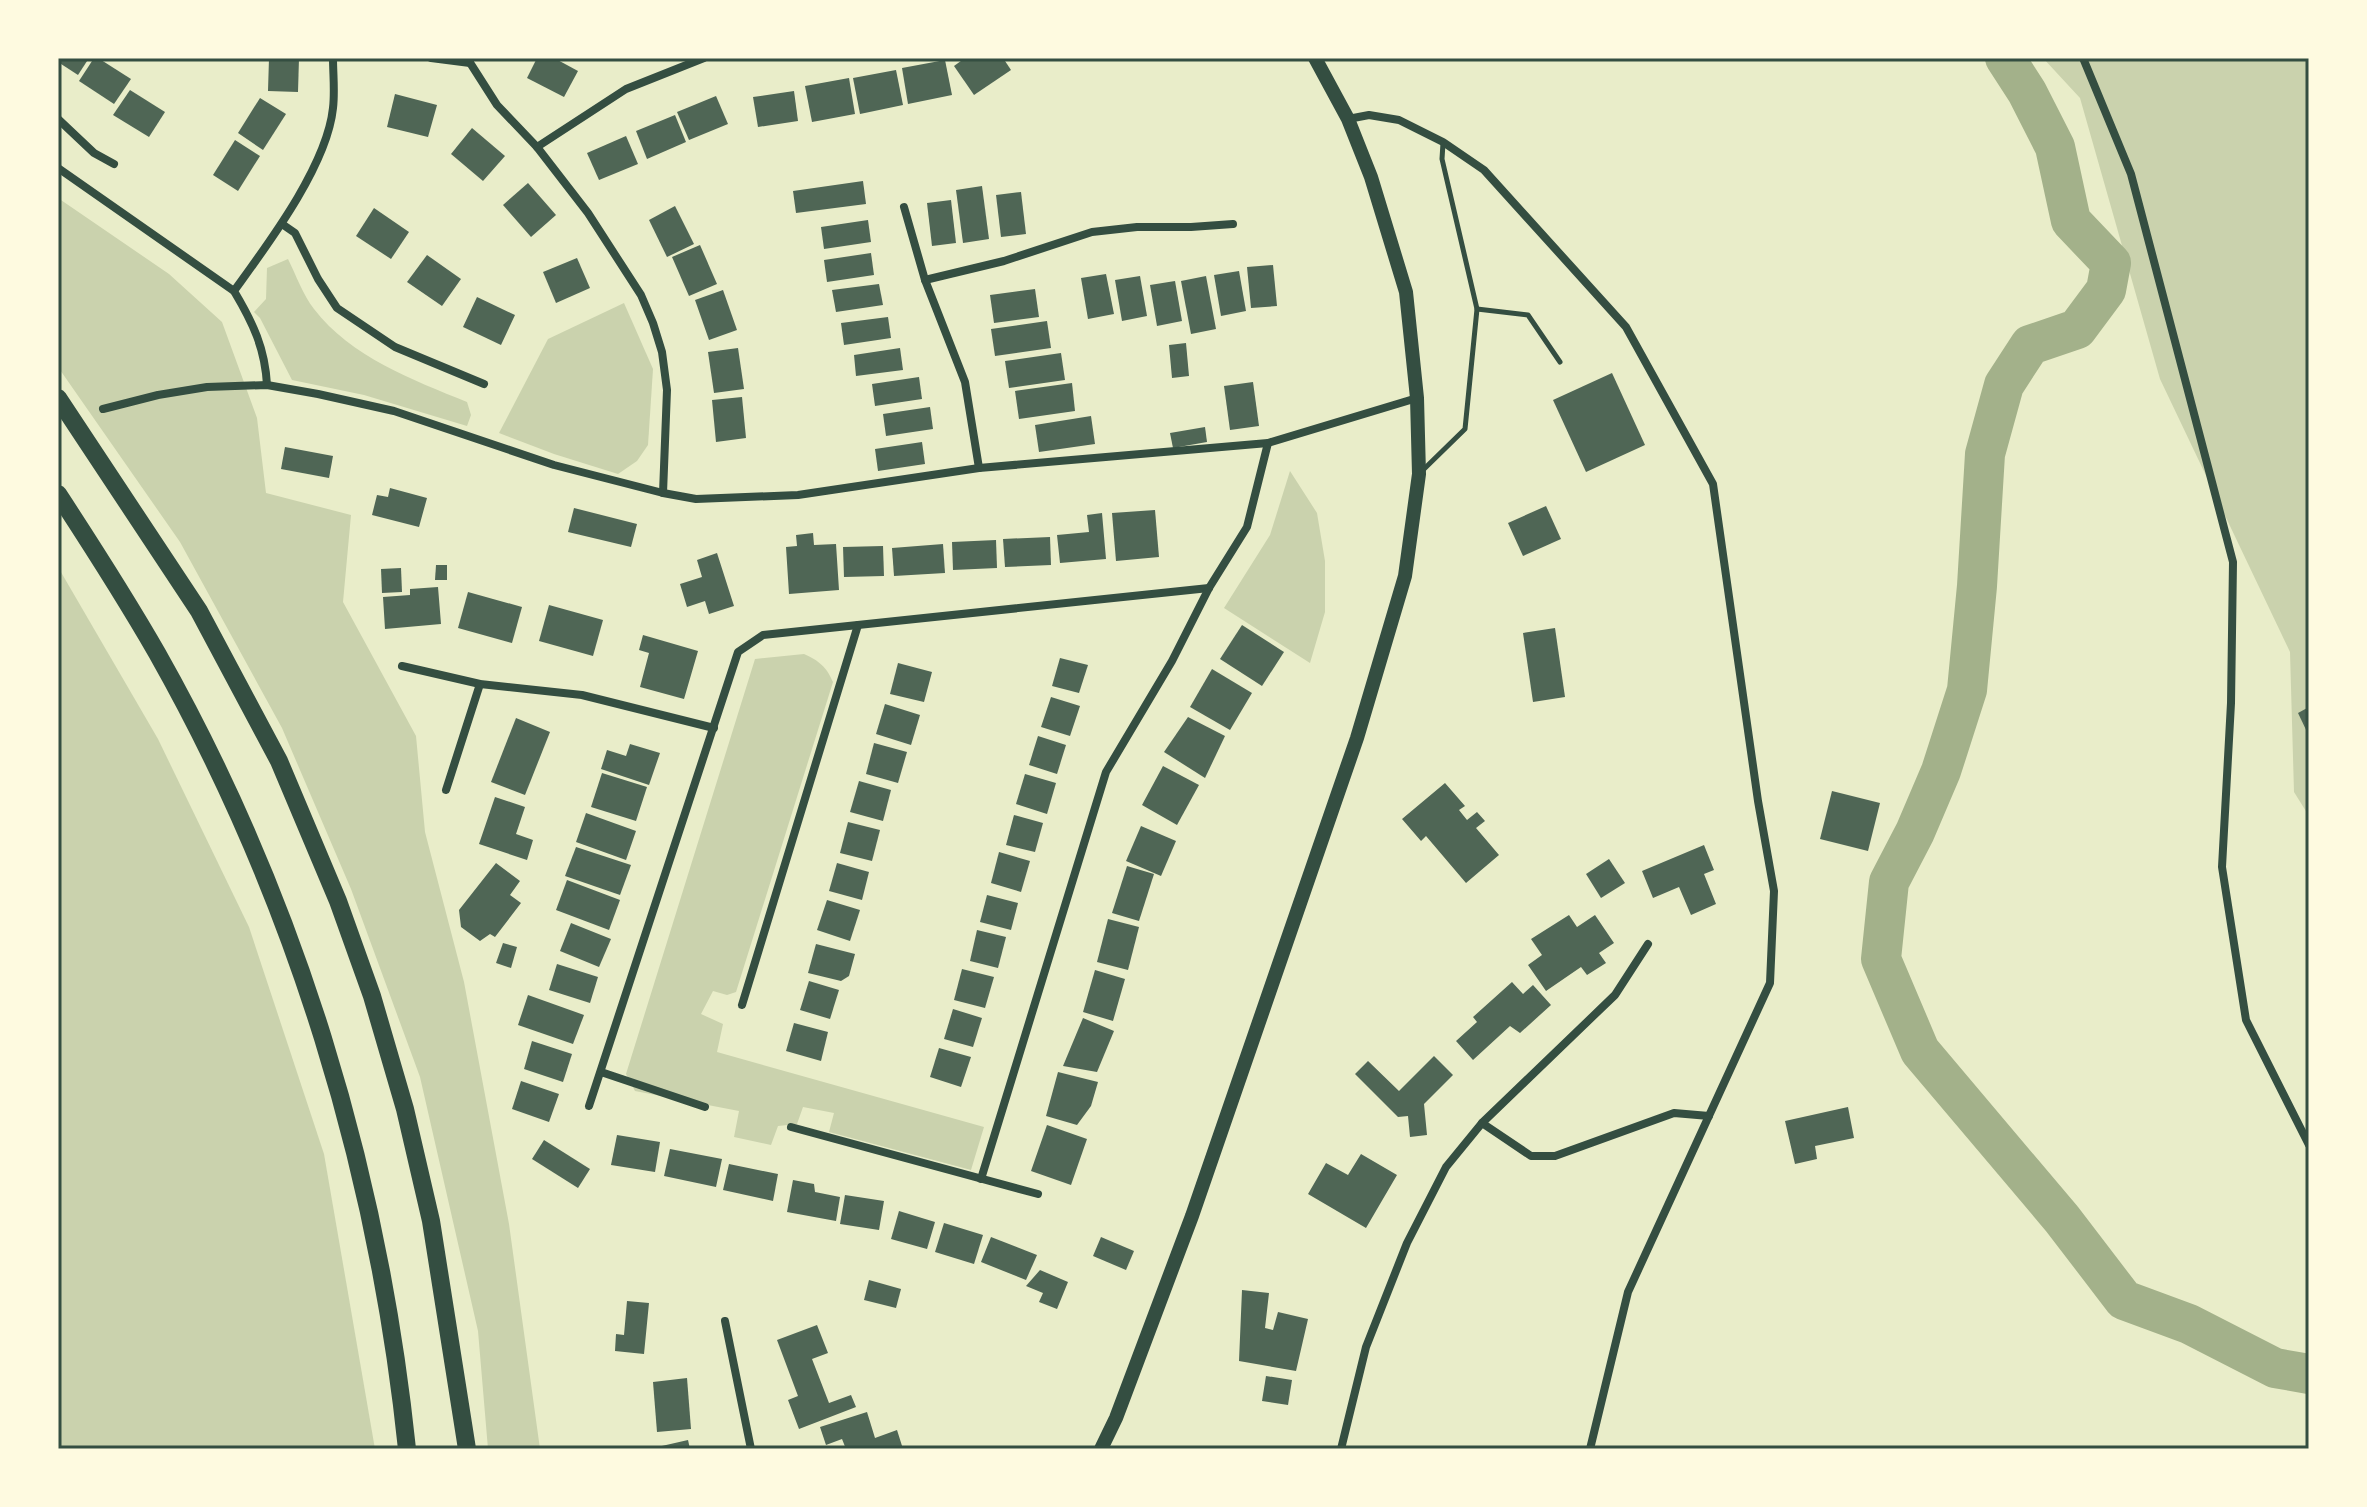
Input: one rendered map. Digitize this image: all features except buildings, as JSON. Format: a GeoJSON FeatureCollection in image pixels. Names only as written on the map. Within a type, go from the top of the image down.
{"type":"FeatureCollection","features":[{"type":"Feature","properties":{"kind":"highway"},"geometry":{"type":"LineString","coordinates":[[58,398],[199,611],[279,761],[338,901],[372,996],[409,1123],[434,1236],[467,1449]]}},
{"type":"Feature","properties":{"kind":"highway"},"geometry":{"type":"LineString","coordinates":[[58,494],[164,666],[233,802],[274,897],[330,1056],[358,1171],[384,1281],[407,1449]]}},
{"type":"Feature","properties":{"kind":"main road"},"geometry":{"type":"LineString","coordinates":[[1101,1449],[1116,1418],[1192,1216],[1357,738],[1405,576],[1419,474],[1417,398],[1406,292],[1371,177],[1348,119],[1315,58]]}},
{"type":"Feature","properties":{"kind":"street"},"geometry":{"type":"LineString","coordinates":[[234,291],[282,224],[324,143],[333,108],[333,58]]}},
{"type":"Feature","properties":{"kind":"street"},"geometry":{"type":"LineString","coordinates":[[431,58],[469,60],[497,105],[537,147],[588,213],[641,295],[662,352],[667,390],[663,493]]}},
{"type":"Feature","properties":{"kind":"street"},"geometry":{"type":"LineString","coordinates":[[537,147],[626,89],[704,58]]}},
{"type":"Feature","properties":{"kind":"street"},"geometry":{"type":"LineString","coordinates":[[2083,58],[2131,174],[2233,562],[2231,703],[2222,867],[2246,1020],[2309,1145]]}},
{"type":"Feature","properties":{"kind":"street"},"geometry":{"type":"LineString","coordinates":[[1348,119],[1369,115],[1399,120],[1443,142],[1484,170],[1626,327],[1713,484],[1758,801],[1774,891],[1770,983],[1628,1292],[1590,1449]]}},
{"type":"Feature","properties":{"kind":"street"},"geometry":{"type":"LineString","coordinates":[[58,119],[94,153],[114,164]]}},
{"type":"Feature","properties":{"kind":"street"},"geometry":{"type":"LineString","coordinates":[[58,168],[234,291],[252,321],[265,360],[267,385]]}},
{"type":"Feature","properties":{"kind":"street"},"geometry":{"type":"LineString","coordinates":[[904,207],[925,280],[965,382],[979,468]]}},
{"type":"Feature","properties":{"kind":"street"},"geometry":{"type":"LineString","coordinates":[[282,224],[295,233],[318,279],[337,308],[395,347],[484,384]]}},
{"type":"Feature","properties":{"kind":"street"},"geometry":{"type":"LineString","coordinates":[[925,280],[1004,261],[1092,232],[1137,227],[1233,224]]}},
{"type":"Feature","properties":{"kind":"street"},"geometry":{"type":"LineString","coordinates":[[103,409],[207,387],[267,385],[394,411],[554,465],[696,499],[798,495],[979,468],[1268,443],[1417,398]]}},
{"type":"Feature","properties":{"kind":"street"},"geometry":{"type":"LineString","coordinates":[[981,1179],[1106,772],[1172,661],[1209,588],[1247,527],[1268,443]]}},
{"type":"Feature","properties":{"kind":"street"},"geometry":{"type":"LineString","coordinates":[[589,1106],[738,652],[763,635],[1209,588]]}},
{"type":"Feature","properties":{"kind":"street"},"geometry":{"type":"LineString","coordinates":[[742,1005],[858,625]]}},
{"type":"Feature","properties":{"kind":"street"},"geometry":{"type":"LineString","coordinates":[[402,666],[480,684],[582,695],[714,728]]}},
{"type":"Feature","properties":{"kind":"street"},"geometry":{"type":"LineString","coordinates":[[446,790],[480,684]]}},
{"type":"Feature","properties":{"kind":"street"},"geometry":{"type":"LineString","coordinates":[[1341,1449],[1366,1347],[1407,1243],[1446,1167],[1482,1123],[1615,995],[1648,944]]}},
{"type":"Feature","properties":{"kind":"street"},"geometry":{"type":"LineString","coordinates":[[601,1072],[705,1107]]}},
{"type":"Feature","properties":{"kind":"street"},"geometry":{"type":"LineString","coordinates":[[1482,1123],[1531,1156],[1555,1156],[1674,1113],[1709,1116]]}},
{"type":"Feature","properties":{"kind":"street"},"geometry":{"type":"LineString","coordinates":[[791,1127],[1038,1194]]}},
{"type":"Feature","properties":{"kind":"street"},"geometry":{"type":"LineString","coordinates":[[725,1321],[751,1449]]}},
{"type":"Feature","properties":{"kind":"lane"},"geometry":{"type":"LineString","coordinates":[[1419,474],[1465,429],[1477,309],[1442,159],[1443,142]]}},
{"type":"Feature","properties":{"kind":"lane"},"geometry":{"type":"LineString","coordinates":[[1477,309],[1528,315],[1560,362]]}},
{"type":"Feature","properties":{"kind":"green space"},"geometry":{"type":"Polygon","coordinates":[[[2043,58],[2309,58],[2309,816],[2294,792],[2290,652],[2160,379],[2080,98],[2043,58]]]}},
{"type":"Feature","properties":{"kind":"green space"},"geometry":{"type":"Polygon","coordinates":[[[58,198],[169,274],[222,322],[257,418],[266,493],[351,515],[343,602],[416,736],[425,832],[464,982],[509,1224],[540,1449],[488,1449],[478,1331],[420,1077],[351,889],[282,728],[180,542],[58,367],[58,198]]]}},
{"type":"Feature","properties":{"kind":"green space"},"geometry":{"type":"Polygon","coordinates":[[[288,259],[310,303],[329,326],[364,354],[467,402],[471,415],[467,426],[364,395],[292,380],[254,312],[266,299],[267,268],[288,259]]]}},
{"type":"Feature","properties":{"kind":"green space"},"geometry":{"type":"Polygon","coordinates":[[[624,303],[653,369],[648,445],[637,461],[618,474],[499,433],[548,339],[624,303]]]}},
{"type":"Feature","properties":{"kind":"green space"},"geometry":{"type":"Polygon","coordinates":[[[1290,471],[1317,513],[1325,561],[1325,612],[1310,663],[1224,608],[1270,535],[1290,471]]]}},
{"type":"Feature","properties":{"kind":"green space"},"geometry":{"type":"Polygon","coordinates":[[[58,567],[158,739],[249,927],[324,1154],[375,1449],[58,1449],[58,567]]]}},
{"type":"Feature","properties":{"kind":"green space"},"geometry":{"type":"Polygon","coordinates":[[[804,654],[822,665],[833,682],[736,992],[727,995],[713,991],[701,1014],[723,1024],[717,1052],[984,1127],[971,1170],[829,1132],[834,1113],[803,1107],[797,1124],[778,1126],[771,1145],[734,1137],[739,1111],[635,1091],[626,1074],[755,659],[804,654]]]}},
{"type":"Feature","properties":{"kind":"waterway"},"geometry":{"type":"LineString","coordinates":[[2005,58],[2027,92],[2055,147],[2071,221],[2111,263],[2106,290],[2077,329],[2030,345],[2004,385],[1985,454],[1967,690],[1941,771],[1889,882],[1881,959],[1920,1051],[2062,1219],[2124,1300],[2189,1324],[2275,1368],[2309,1374]]}}]}
